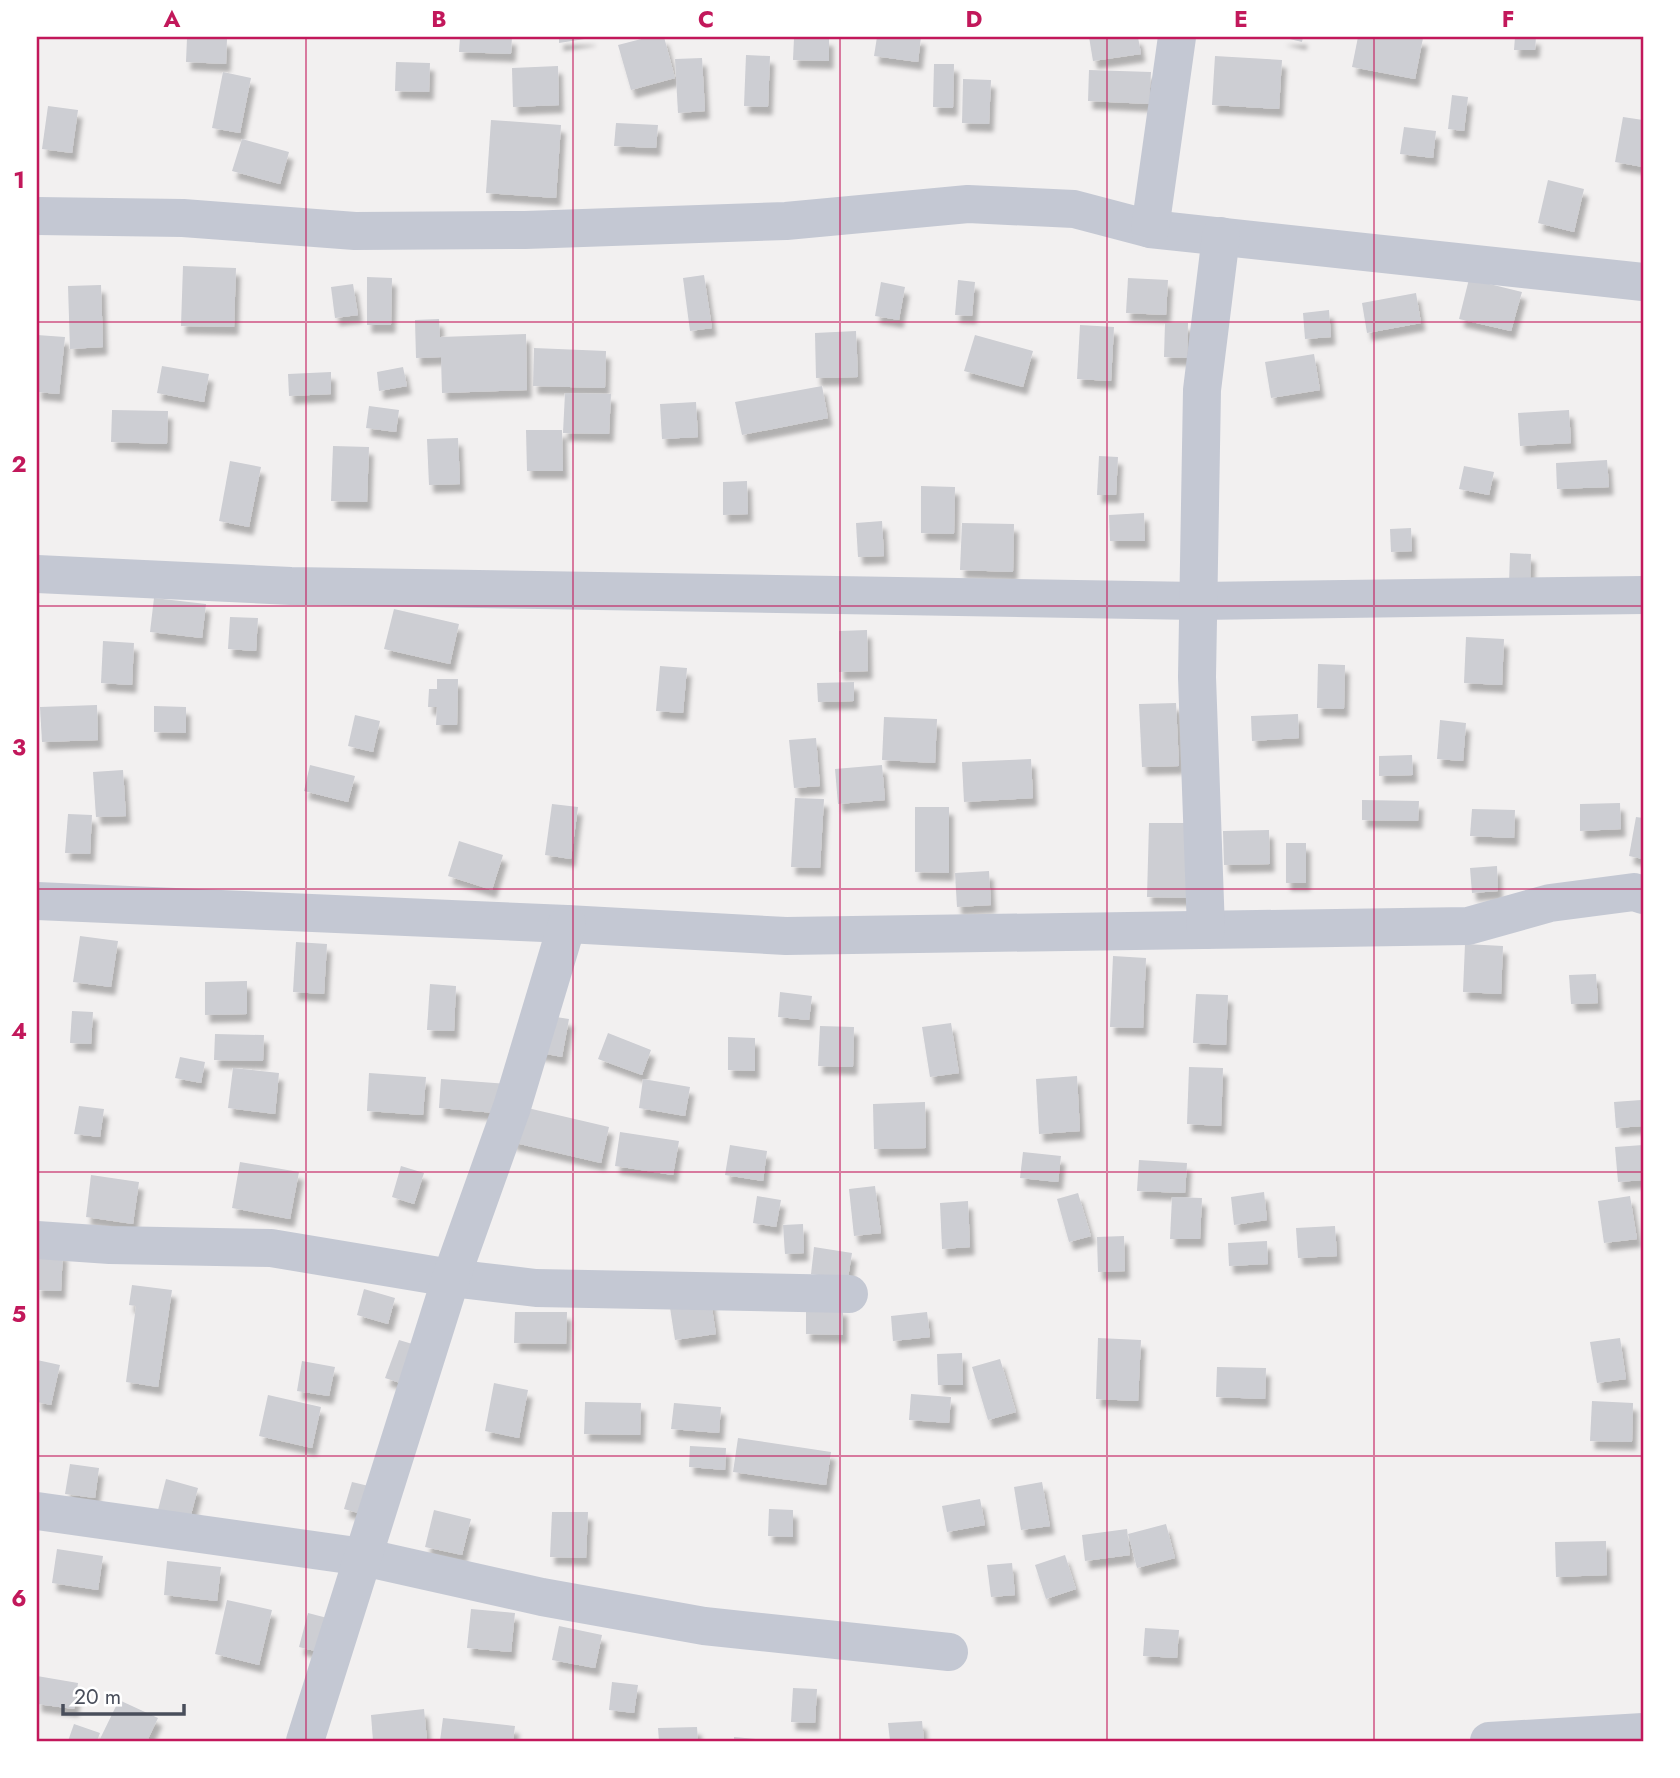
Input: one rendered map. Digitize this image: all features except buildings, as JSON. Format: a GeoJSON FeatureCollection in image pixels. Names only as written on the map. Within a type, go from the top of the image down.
{"type":"FeatureCollection","features":[{"type":"Feature","properties":{"kind":"street"},"geometry":{"type":"LineString","coordinates":[[1150,229],[1177,37]]}},
{"type":"Feature","properties":{"kind":"street"},"geometry":{"type":"LineString","coordinates":[[37,216],[183,218],[355,231],[512,230],[786,221],[968,204],[1074,209],[1150,229],[1643,282]]}},
{"type":"Feature","properties":{"kind":"street"},"geometry":{"type":"LineString","coordinates":[[1206,930],[1197,677],[1202,390],[1221,236]]}},
{"type":"Feature","properties":{"kind":"street"},"geometry":{"type":"LineString","coordinates":[[37,573],[305,587],[1198,601],[1643,595]]}},
{"type":"Feature","properties":{"kind":"street"},"geometry":{"type":"LineString","coordinates":[[37,901],[567,923],[786,936],[1468,926],[1550,904],[1634,892],[1643,895]]}},
{"type":"Feature","properties":{"kind":"street"},"geometry":{"type":"LineString","coordinates":[[304,1741],[451,1278],[512,1107],[567,923]]}},
{"type":"Feature","properties":{"kind":"street"},"geometry":{"type":"LineString","coordinates":[[37,1240],[110,1245],[271,1248],[451,1278],[536,1288],[849,1294]]}},
{"type":"Feature","properties":{"kind":"street"},"geometry":{"type":"LineString","coordinates":[[37,1511],[363,1557],[542,1597],[704,1626],[949,1652]]}},
{"type":"Feature","properties":{"kind":"street"},"geometry":{"type":"LineString","coordinates":[[1489,1741],[1643,1732]]}}]}
